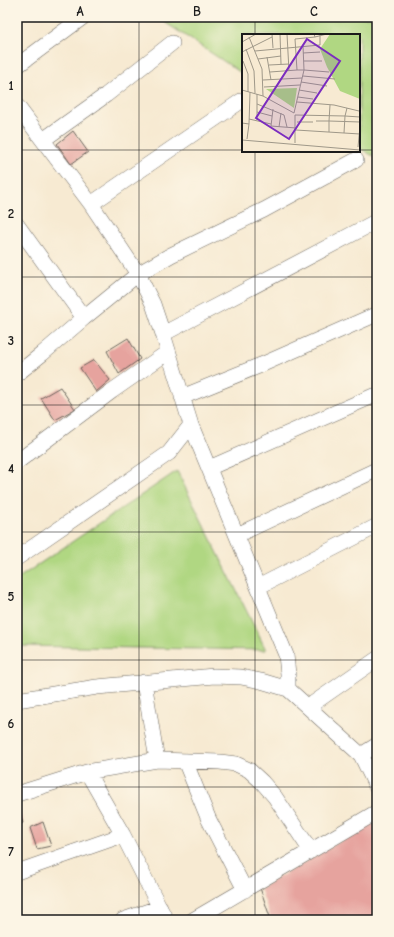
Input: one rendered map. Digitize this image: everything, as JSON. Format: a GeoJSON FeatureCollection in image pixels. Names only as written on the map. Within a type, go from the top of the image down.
{"type":"FeatureCollection","features":[{"type":"Feature","properties":{"kind":"street"},"geometry":{"type":"LineString","coordinates":[[17,66],[83,17]]}},
{"type":"Feature","properties":{"kind":"street"},"geometry":{"type":"LineString","coordinates":[[43,140],[112,90],[172,43]]}},
{"type":"Feature","properties":{"kind":"street"},"geometry":{"type":"LineString","coordinates":[[91,204],[242,100]]}},
{"type":"Feature","properties":{"kind":"street"},"geometry":{"type":"LineString","coordinates":[[17,106],[91,204],[138,274],[153,304],[191,425],[286,655],[288,689]]}},
{"type":"Feature","properties":{"kind":"street"},"geometry":{"type":"LineString","coordinates":[[20,366],[42,354],[138,274],[171,255],[264,210],[356,160]]}},
{"type":"Feature","properties":{"kind":"street"},"geometry":{"type":"LineString","coordinates":[[163,334],[377,221]]}},
{"type":"Feature","properties":{"kind":"street"},"geometry":{"type":"LineString","coordinates":[[17,225],[84,318]]}},
{"type":"Feature","properties":{"kind":"street"},"geometry":{"type":"LineString","coordinates":[[182,397],[261,366],[377,314]]}},
{"type":"Feature","properties":{"kind":"street"},"geometry":{"type":"LineString","coordinates":[[17,462],[112,391],[168,352]]}},
{"type":"Feature","properties":{"kind":"street"},"geometry":{"type":"LineString","coordinates":[[209,468],[373,396]]}},
{"type":"Feature","properties":{"kind":"street"},"geometry":{"type":"LineString","coordinates":[[17,558],[169,453],[191,425]]}},
{"type":"Feature","properties":{"kind":"street"},"geometry":{"type":"LineString","coordinates":[[237,535],[376,470]]}},
{"type":"Feature","properties":{"kind":"street"},"geometry":{"type":"LineString","coordinates":[[258,587],[377,526]]}},
{"type":"Feature","properties":{"kind":"street"},"geometry":{"type":"LineString","coordinates":[[308,707],[377,659]]}},
{"type":"Feature","properties":{"kind":"street"},"geometry":{"type":"LineString","coordinates":[[17,700],[97,687],[214,676],[241,677],[261,680],[288,689],[361,755],[377,788]]}},
{"type":"Feature","properties":{"kind":"street"},"geometry":{"type":"LineString","coordinates":[[144,682],[157,760]]}},
{"type":"Feature","properties":{"kind":"street"},"geometry":{"type":"LineString","coordinates":[[361,755],[377,745]]}},
{"type":"Feature","properties":{"kind":"street"},"geometry":{"type":"LineString","coordinates":[[17,794],[87,772],[157,760],[236,764],[249,770],[275,797],[311,851]]}},
{"type":"Feature","properties":{"kind":"street"},"geometry":{"type":"LineString","coordinates":[[185,761],[209,820],[244,890]]}},
{"type":"Feature","properties":{"kind":"street"},"geometry":{"type":"LineString","coordinates":[[87,772],[123,835],[163,913],[123,920]]}},
{"type":"Feature","properties":{"kind":"street"},"geometry":{"type":"LineString","coordinates":[[193,920],[377,812]]}},
{"type":"Feature","properties":{"kind":"street"},"geometry":{"type":"LineString","coordinates":[[17,872],[123,835]]}},
{"type":"Feature","properties":{"kind":"green space"},"geometry":{"type":"Polygon","coordinates":[[[157,17],[377,17],[377,158],[360,149],[360,34],[242,34],[242,73],[157,17]]]}},
{"type":"Feature","properties":{"kind":"green space"},"geometry":{"type":"Polygon","coordinates":[[[177,471],[266,650],[17,646],[17,579],[177,471]]]}},
{"type":"Feature","properties":{"kind":"building"},"geometry":{"type":"Polygon","coordinates":[[[73,131],[88,152],[71,164],[57,144],[73,131]]]}},
{"type":"Feature","properties":{"kind":"building"},"geometry":{"type":"Polygon","coordinates":[[[128,338],[140,359],[119,374],[107,351],[128,338]]]}},
{"type":"Feature","properties":{"kind":"building"},"geometry":{"type":"Polygon","coordinates":[[[94,360],[110,380],[96,392],[80,368],[94,360]]]}},
{"type":"Feature","properties":{"kind":"building"},"geometry":{"type":"Polygon","coordinates":[[[60,387],[75,409],[55,420],[41,398],[60,387]]]}},
{"type":"Feature","properties":{"kind":"building"},"geometry":{"type":"Polygon","coordinates":[[[17,802],[23,823],[17,825],[17,802]]]}},
{"type":"Feature","properties":{"kind":"building"},"geometry":{"type":"Polygon","coordinates":[[[377,820],[377,920],[271,920],[260,888],[377,820]]]}},
{"type":"Feature","properties":{"kind":"building"},"geometry":{"type":"Polygon","coordinates":[[[43,822],[51,846],[37,849],[30,828],[43,822]]]}}]}
